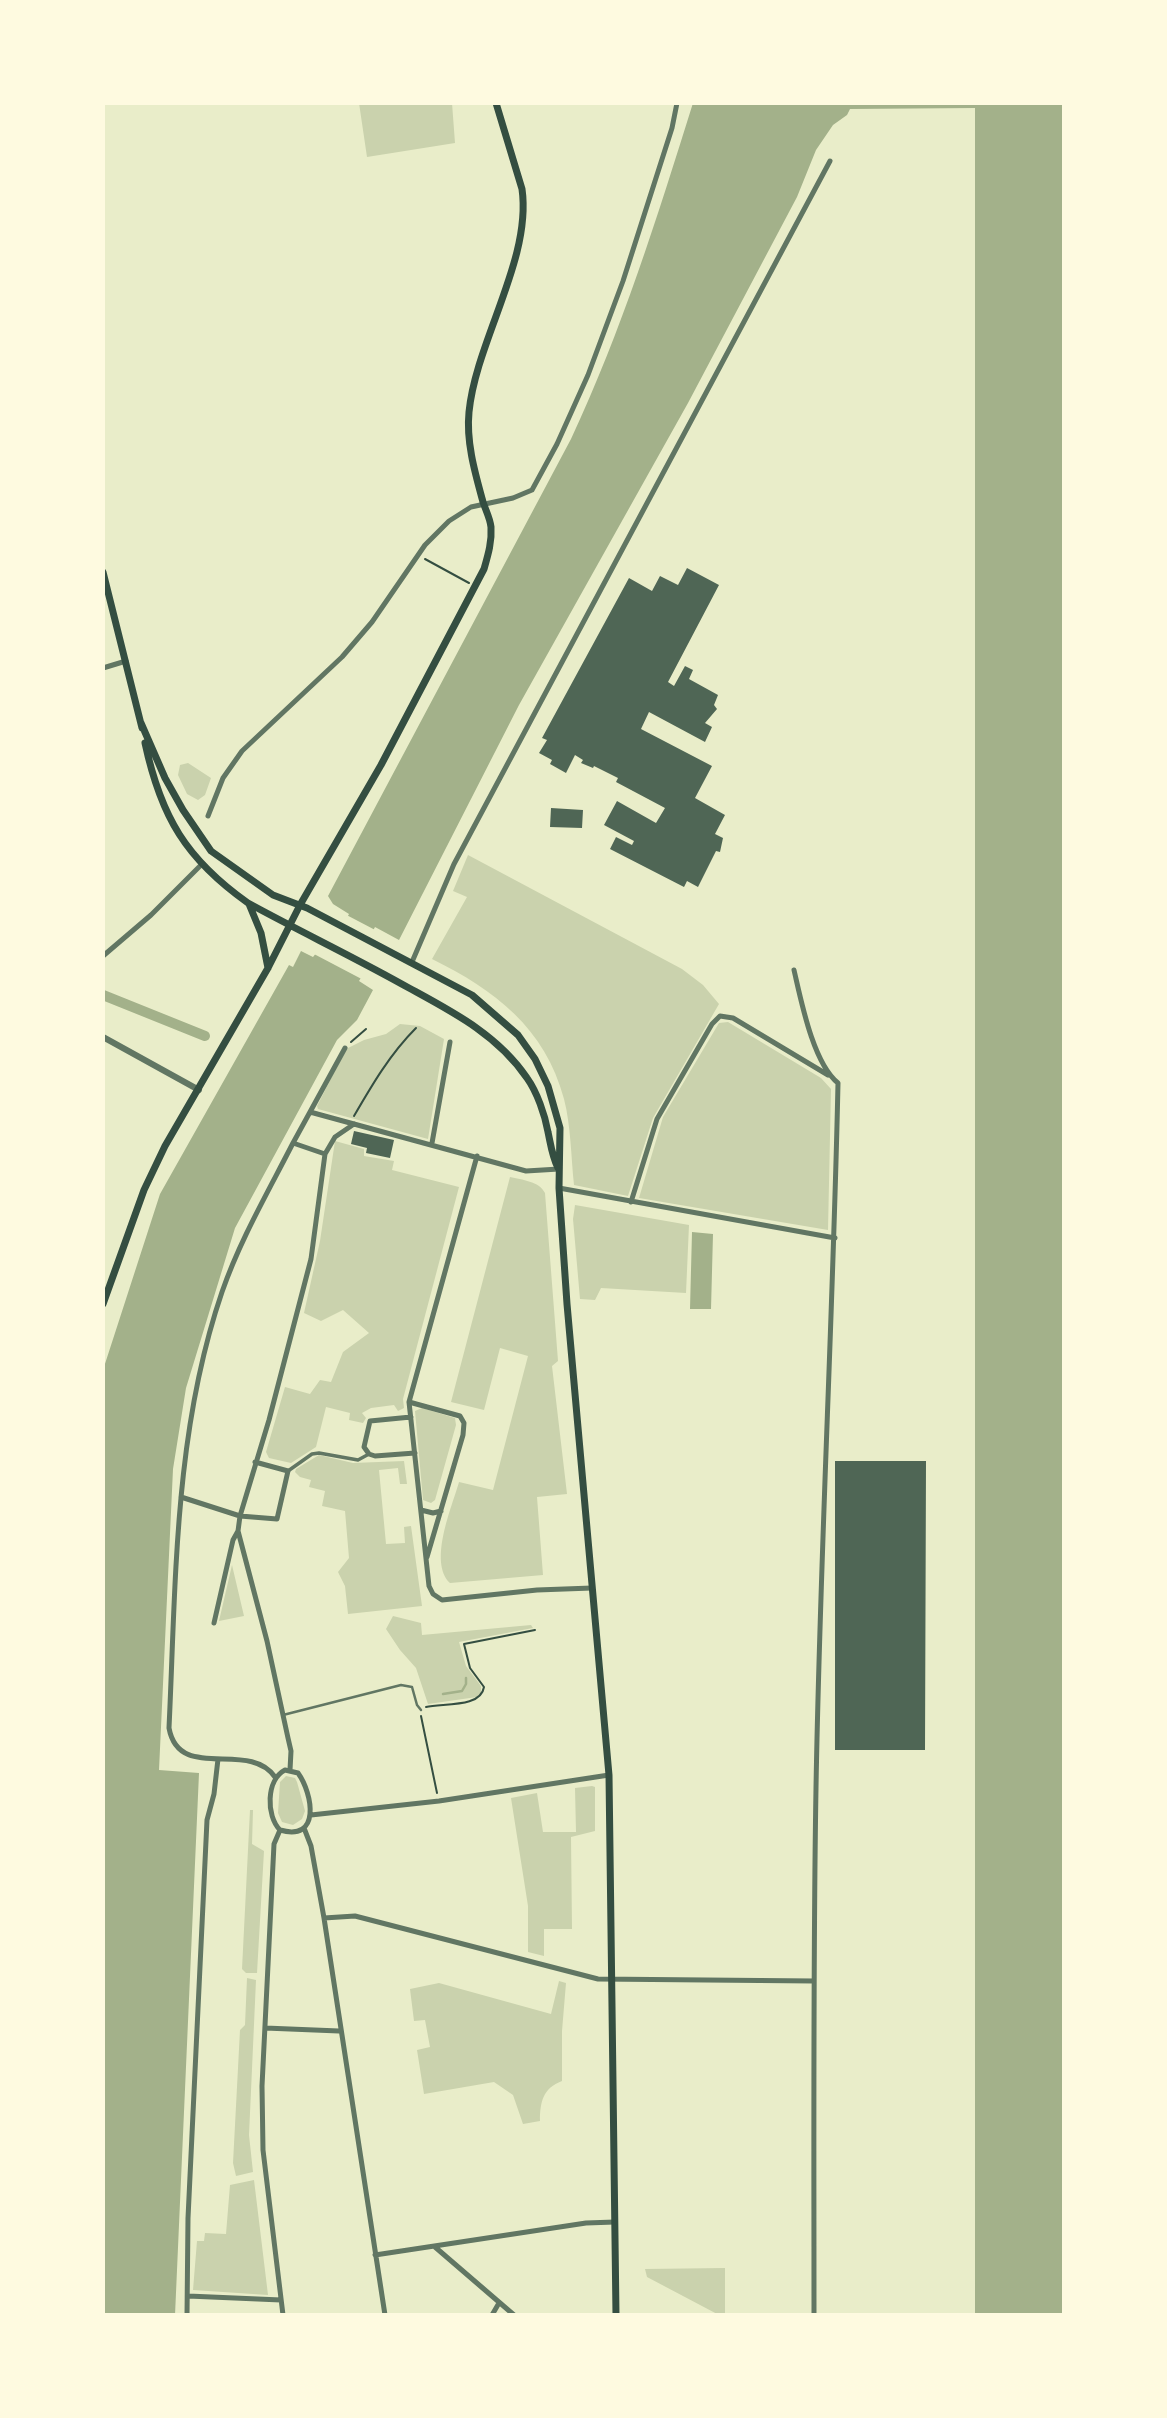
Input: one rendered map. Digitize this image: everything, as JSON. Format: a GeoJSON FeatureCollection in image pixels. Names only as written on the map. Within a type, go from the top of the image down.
{"type":"FeatureCollection","features":[{"type":"Feature","properties":{"kind":"main road"},"geometry":{"type":"LineString","coordinates":[[103,1304],[144,1190],[165,1146],[381,765],[484,569],[489,554],[490,517],[484,504],[470,448],[470,411],[477,378],[516,253],[524,203],[496,103]]}},
{"type":"Feature","properties":{"kind":"main road"},"geometry":{"type":"LineString","coordinates":[[103,572],[150,762],[166,812],[179,837],[225,887],[248,903],[386,975],[482,1030],[508,1053],[529,1080],[548,1130],[551,1155],[559,1169]]}},
{"type":"Feature","properties":{"kind":"main road"},"geometry":{"type":"LineString","coordinates":[[141,723],[164,778],[212,851],[273,895],[331,920],[472,995],[498,1015],[524,1043],[536,1059],[548,1086],[560,1128],[559,1188],[609,1774],[616,2315]]}},
{"type":"Feature","properties":{"kind":"main road"},"geometry":{"type":"LineString","coordinates":[[248,903],[261,933],[268,968]]}},
{"type":"Feature","properties":{"kind":"street"},"geometry":{"type":"LineString","coordinates":[[208,816],[223,778],[242,751],[342,657],[372,622],[418,555],[449,520],[471,507],[513,498],[532,490],[557,444],[588,375],[623,281],[673,128],[677,103]]}},
{"type":"Feature","properties":{"kind":"street"},"geometry":{"type":"LineString","coordinates":[[412,962],[454,864],[830,161]]}},
{"type":"Feature","properties":{"kind":"street"},"geometry":{"type":"LineString","coordinates":[[103,668],[126,661]]}},
{"type":"Feature","properties":{"kind":"street"},"geometry":{"type":"LineString","coordinates":[[103,957],[151,915],[202,864]]}},
{"type":"Feature","properties":{"kind":"street"},"geometry":{"type":"LineString","coordinates":[[794,970],[806,1023],[830,1076]]}},
{"type":"Feature","properties":{"kind":"street"},"geometry":{"type":"LineString","coordinates":[[631,1202],[657,1119],[712,1024],[720,1016],[733,1018],[838,1083],[835,1238],[823,1517],[814,1981],[814,2315]]}},
{"type":"Feature","properties":{"kind":"street"},"geometry":{"type":"LineString","coordinates":[[103,1037],[198,1090]]}},
{"type":"Feature","properties":{"kind":"street"},"geometry":{"type":"LineString","coordinates":[[432,1143],[450,1042]]}},
{"type":"Feature","properties":{"kind":"street"},"geometry":{"type":"LineString","coordinates":[[275,1777],[263,1764],[247,1760],[218,1762],[186,1755],[177,1749],[171,1739],[169,1728],[181,1497],[188,1423],[196,1382],[222,1291],[247,1231],[345,1048]]}},
{"type":"Feature","properties":{"kind":"street"},"geometry":{"type":"LineString","coordinates":[[310,1112],[432,1143],[526,1171],[559,1169]]}},
{"type":"Feature","properties":{"kind":"street"},"geometry":{"type":"LineString","coordinates":[[290,1770],[291,1751],[238,1531],[311,1259],[325,1154],[334,1137],[352,1123]]}},
{"type":"Feature","properties":{"kind":"street"},"geometry":{"type":"LineString","coordinates":[[293,1143],[325,1154]]}},
{"type":"Feature","properties":{"kind":"street"},"geometry":{"type":"LineString","coordinates":[[477,1156],[409,1402],[429,1586],[433,1594],[442,1600],[537,1590],[592,1588]]}},
{"type":"Feature","properties":{"kind":"street"},"geometry":{"type":"LineString","coordinates":[[559,1188],[835,1238]]}},
{"type":"Feature","properties":{"kind":"street"},"geometry":{"type":"LineString","coordinates":[[409,1402],[460,1416],[464,1423],[463,1435],[426,1560]]}},
{"type":"Feature","properties":{"kind":"street"},"geometry":{"type":"LineString","coordinates":[[369,1454],[364,1447],[370,1421],[411,1416]]}},
{"type":"Feature","properties":{"kind":"street"},"geometry":{"type":"LineString","coordinates":[[181,1497],[240,1516],[277,1519],[288,1471],[312,1454],[318,1452],[358,1460],[369,1454],[415,1453]]}},
{"type":"Feature","properties":{"kind":"street"},"geometry":{"type":"LineString","coordinates":[[256,1462],[288,1471]]}},
{"type":"Feature","properties":{"kind":"street"},"geometry":{"type":"LineString","coordinates":[[421,1510],[433,1513],[442,1510]]}},
{"type":"Feature","properties":{"kind":"street"},"geometry":{"type":"LineString","coordinates":[[214,1623],[233,1540],[238,1531]]}},
{"type":"Feature","properties":{"kind":"street"},"geometry":{"type":"LineString","coordinates":[[187,2315],[188,2218],[207,1830],[218,1762]]}},
{"type":"Feature","properties":{"kind":"street"},"geometry":{"type":"LineString","coordinates":[[304,1828],[287,1832],[279,1830],[272,1820],[272,1784],[275,1777],[285,1770],[298,1773],[303,1779],[311,1815],[304,1828],[324,1918],[385,2315]]}},
{"type":"Feature","properties":{"kind":"street"},"geometry":{"type":"LineString","coordinates":[[311,1815],[439,1801],[609,1774]]}},
{"type":"Feature","properties":{"kind":"street"},"geometry":{"type":"LineString","coordinates":[[279,1830],[274,1844],[262,2086],[263,2150],[283,2315]]}},
{"type":"Feature","properties":{"kind":"street"},"geometry":{"type":"LineString","coordinates":[[324,1918],[355,1916],[598,1979],[814,1981]]}},
{"type":"Feature","properties":{"kind":"street"},"geometry":{"type":"LineString","coordinates":[[265,2028],[340,2031]]}},
{"type":"Feature","properties":{"kind":"street"},"geometry":{"type":"LineString","coordinates":[[375,2255],[586,2223],[615,2222]]}},
{"type":"Feature","properties":{"kind":"street"},"geometry":{"type":"LineString","coordinates":[[435,2247],[514,2315]]}},
{"type":"Feature","properties":{"kind":"street"},"geometry":{"type":"LineString","coordinates":[[188,2296],[281,2300]]}},
{"type":"Feature","properties":{"kind":"street"},"geometry":{"type":"LineString","coordinates":[[492,2315],[499,2303]]}},
{"type":"Feature","properties":{"kind":"lane"},"geometry":{"type":"LineString","coordinates":[[283,1715],[401,1685],[412,1687],[421,1710]]}},
{"type":"Feature","properties":{"kind":"path"},"geometry":{"type":"LineString","coordinates":[[418,555],[470,583]]}},
{"type":"Feature","properties":{"kind":"path"},"geometry":{"type":"LineString","coordinates":[[352,1123],[375,1079],[415,1028]]}},
{"type":"Feature","properties":{"kind":"path"},"geometry":{"type":"LineString","coordinates":[[345,1048],[366,1029]]}},
{"type":"Feature","properties":{"kind":"path"},"geometry":{"type":"LineString","coordinates":[[439,1801],[421,1710],[430,1706],[477,1700],[483,1694],[484,1687],[470,1668],[464,1644],[535,1630]]}},
{"type":"Feature","properties":{"kind":"shaded area"},"geometry":{"type":"Polygon","coordinates":[[[359,103],[452,103],[455,143],[367,157],[359,103]]]}},
{"type":"Feature","properties":{"kind":"shaded area"},"geometry":{"type":"Polygon","coordinates":[[[693,103],[1064,103],[1064,2315],[975,2315],[975,108],[850,109],[847,115],[833,125],[816,150],[797,197],[688,403],[519,705],[399,940],[375,927],[352,970],[362,976],[359,981],[373,990],[357,1020],[337,1040],[235,1228],[186,1388],[173,1469],[159,1770],[199,1773],[175,2315],[103,2315],[103,1370],[160,1194],[289,965],[293,967],[301,951],[313,957],[317,952],[326,956],[349,914],[333,904],[328,896],[571,439],[623,315],[693,103]]]}},
{"type":"Feature","properties":{"kind":"shaded area"},"geometry":{"type":"Polygon","coordinates":[[[188,763],[211,778],[205,795],[198,800],[187,794],[178,775],[180,765],[188,763]]]}},
{"type":"Feature","properties":{"kind":"shaded area"},"geometry":{"type":"Polygon","coordinates":[[[468,855],[682,969],[703,985],[719,1004],[653,1118],[628,1196],[574,1185],[564,1099],[544,1052],[514,1014],[496,998],[432,959],[467,897],[453,891],[468,855]]]}},
{"type":"Feature","properties":{"kind":"shaded area"},"geometry":{"type":"Polygon","coordinates":[[[728,1022],[821,1078],[831,1089],[828,1230],[639,1198],[663,1117],[719,1023],[728,1022]]]}},
{"type":"Feature","properties":{"kind":"shaded area"},"geometry":{"type":"Polygon","coordinates":[[[400,1024],[420,1026],[444,1039],[428,1139],[318,1109],[317,1106],[346,1049],[364,1040],[386,1034],[400,1024]]]}},
{"type":"Feature","properties":{"kind":"shaded area"},"geometry":{"type":"Polygon","coordinates":[[[335,1141],[364,1149],[364,1156],[394,1161],[392,1170],[459,1187],[403,1399],[404,1408],[398,1411],[394,1405],[371,1408],[362,1413],[366,1418],[363,1423],[349,1420],[350,1413],[326,1407],[316,1447],[291,1463],[269,1458],[266,1452],[285,1387],[310,1394],[320,1380],[331,1382],[343,1352],[369,1333],[343,1310],[321,1321],[304,1313],[320,1241],[335,1141]]]}},
{"type":"Feature","properties":{"kind":"shaded area"},"geometry":{"type":"Polygon","coordinates":[[[510,1177],[534,1183],[545,1193],[558,1361],[552,1366],[567,1494],[537,1497],[543,1575],[450,1583],[444,1574],[441,1548],[459,1482],[493,1490],[528,1356],[500,1348],[484,1410],[451,1402],[510,1177]]]}},
{"type":"Feature","properties":{"kind":"shaded area"},"geometry":{"type":"Polygon","coordinates":[[[575,1205],[689,1225],[686,1293],[601,1288],[595,1300],[580,1299],[573,1219],[575,1205]]]}},
{"type":"Feature","properties":{"kind":"shaded area"},"geometry":{"type":"Polygon","coordinates":[[[692,1232],[713,1234],[711,1309],[690,1309],[692,1232]]]}},
{"type":"Feature","properties":{"kind":"shaded area"},"geometry":{"type":"Polygon","coordinates":[[[422,1408],[455,1418],[456,1425],[435,1500],[431,1503],[423,1500],[415,1411],[422,1408]]]}},
{"type":"Feature","properties":{"kind":"shaded area"},"geometry":{"type":"Polygon","coordinates":[[[319,1455],[353,1463],[404,1461],[407,1484],[400,1484],[398,1468],[379,1470],[386,1544],[405,1543],[404,1527],[411,1526],[422,1606],[348,1614],[345,1586],[338,1572],[349,1558],[345,1511],[322,1506],[325,1491],[309,1487],[311,1480],[300,1477],[295,1472],[319,1455]]]}},
{"type":"Feature","properties":{"kind":"shaded area"},"geometry":{"type":"Polygon","coordinates":[[[232,1565],[244,1616],[219,1621],[232,1565]]]}},
{"type":"Feature","properties":{"kind":"shaded area"},"geometry":{"type":"Polygon","coordinates":[[[393,1616],[421,1623],[422,1635],[531,1625],[533,1628],[459,1642],[466,1666],[481,1686],[481,1694],[477,1697],[428,1704],[416,1668],[386,1629],[393,1616]]]}},
{"type":"Feature","properties":{"kind":"shaded area"},"geometry":{"type":"Polygon","coordinates":[[[286,1776],[295,1778],[305,1811],[302,1819],[293,1825],[282,1822],[278,1813],[280,1782],[286,1776]]]}},
{"type":"Feature","properties":{"kind":"shaded area"},"geometry":{"type":"Polygon","coordinates":[[[595,1787],[595,1831],[571,1837],[572,1929],[544,1929],[544,1956],[528,1952],[528,1906],[511,1798],[537,1793],[543,1832],[576,1832],[575,1788],[595,1787]]]}},
{"type":"Feature","properties":{"kind":"shaded area"},"geometry":{"type":"Polygon","coordinates":[[[250,1810],[253,1810],[252,1844],[264,1851],[257,1973],[246,1973],[242,1969],[250,1810]]]}},
{"type":"Feature","properties":{"kind":"shaded area"},"geometry":{"type":"Polygon","coordinates":[[[247,1978],[256,1980],[249,2135],[253,2172],[236,2176],[233,2163],[240,2030],[245,2025],[247,1978]]]}},
{"type":"Feature","properties":{"kind":"shaded area"},"geometry":{"type":"Polygon","coordinates":[[[559,1981],[566,1983],[562,2081],[544,2096],[540,2121],[523,2124],[513,2095],[494,2082],[424,2094],[417,2050],[430,2047],[425,2020],[414,2021],[410,1989],[439,1983],[551,2014],[559,1981]]]}},
{"type":"Feature","properties":{"kind":"shaded area"},"geometry":{"type":"Polygon","coordinates":[[[254,2180],[268,2295],[193,2290],[197,2241],[204,2241],[205,2233],[226,2234],[230,2185],[254,2180]]]}},
{"type":"Feature","properties":{"kind":"shaded area"},"geometry":{"type":"Polygon","coordinates":[[[725,2268],[725,2315],[719,2315],[647,2277],[645,2269],[725,2268]]]}},
{"type":"Feature","properties":{"kind":"pier"},"geometry":{"type":"Polygon","coordinates":[[[337,910],[400,943],[376,931],[356,969],[365,974],[364,980],[373,985],[314,954],[317,948],[324,952],[344,915],[337,910]]]}},
{"type":"Feature","properties":{"kind":"building"},"geometry":{"type":"Polygon","coordinates":[[[687,568],[719,585],[668,682],[674,686],[685,666],[693,670],[689,679],[718,695],[714,705],[717,709],[705,723],[712,727],[705,742],[649,712],[641,729],[712,766],[695,798],[725,815],[715,834],[723,838],[720,852],[716,851],[698,887],[687,881],[684,887],[610,849],[616,837],[632,845],[634,841],[604,825],[617,801],[656,823],[665,808],[616,782],[618,778],[594,766],[593,768],[581,763],[583,760],[575,755],[566,773],[550,764],[552,760],[539,753],[547,740],[542,738],[629,578],[652,591],[660,576],[678,585],[687,568]]]}},
{"type":"Feature","properties":{"kind":"building"},"geometry":{"type":"Polygon","coordinates":[[[551,808],[583,810],[582,828],[550,827],[551,808]]]}},
{"type":"Feature","properties":{"kind":"building"},"geometry":{"type":"Polygon","coordinates":[[[354,1131],[394,1140],[390,1158],[366,1153],[367,1148],[351,1144],[354,1131]]]}},
{"type":"Feature","properties":{"kind":"building"},"geometry":{"type":"Polygon","coordinates":[[[835,1461],[926,1461],[925,1750],[835,1750],[835,1461]]]}},
{"type":"Feature","properties":{"kind":"waterway"},"geometry":{"type":"LineString","coordinates":[[103,995],[205,1036]]}},
{"type":"Feature","properties":{"kind":"waterway"},"geometry":{"type":"LineString","coordinates":[[443,1694],[462,1691],[466,1678]]}}]}
